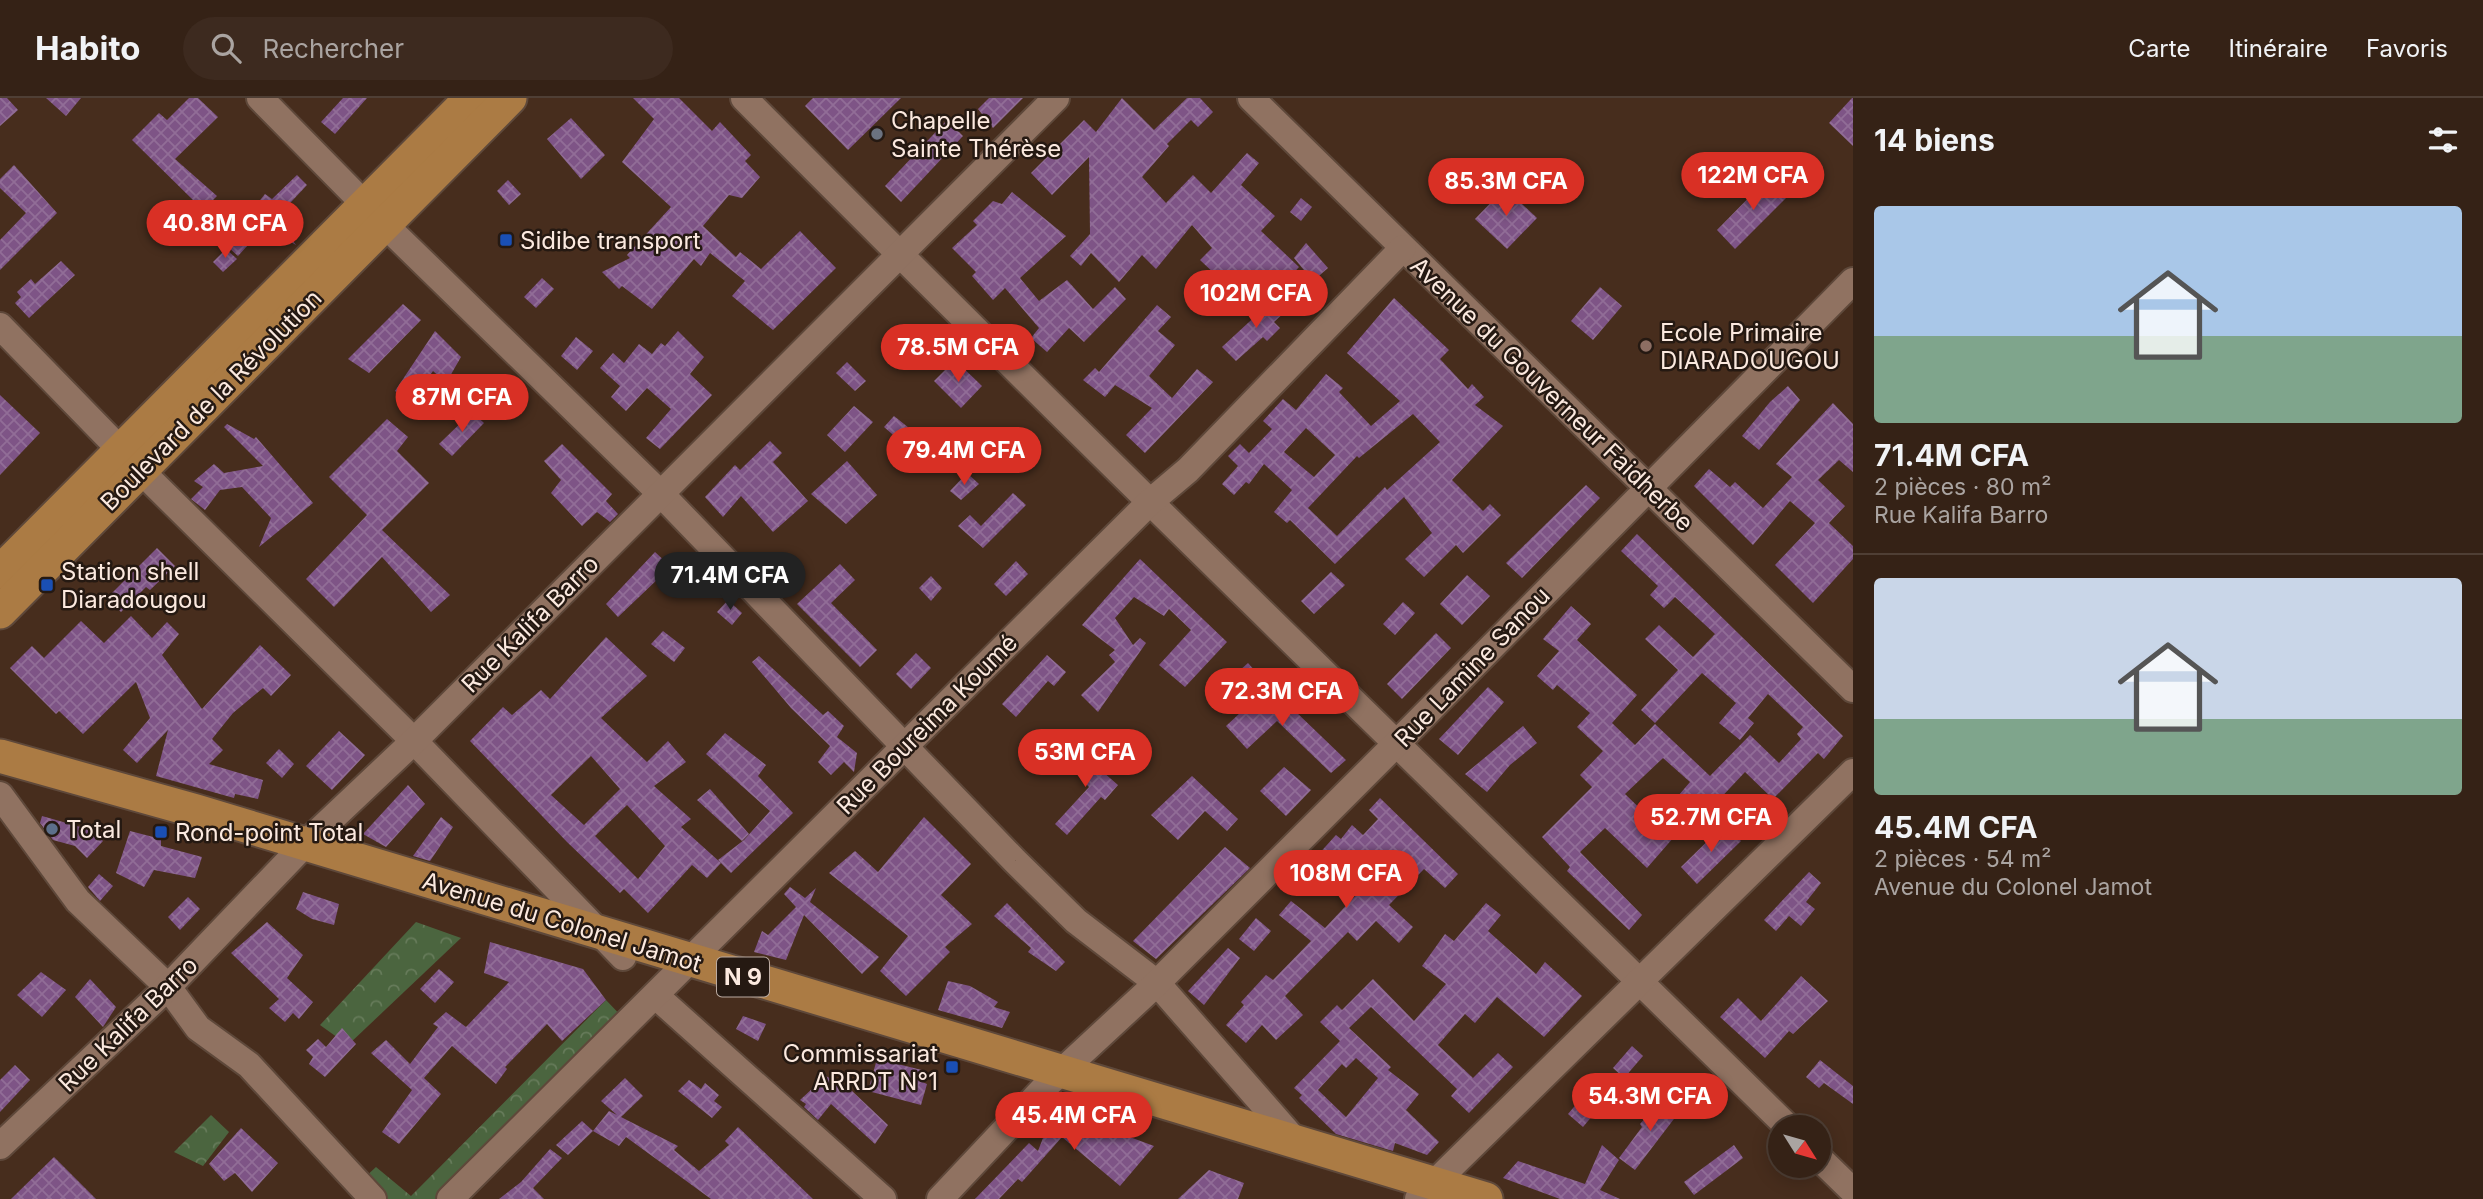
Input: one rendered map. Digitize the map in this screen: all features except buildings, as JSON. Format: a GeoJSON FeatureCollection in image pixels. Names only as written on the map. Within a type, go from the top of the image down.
{"type":"FeatureCollection","features":[{"type":"Feature","properties":{"kind":"main road","name":"Boulevard de la Révolution"},"geometry":{"type":"LineString","coordinates":[[375,215],[471,98]]}},
{"type":"Feature","properties":{"kind":"main road","name":"Boulevard de la Révolution"},"geometry":{"type":"LineString","coordinates":[[0,612],[132,461],[375,215],[510,98]]}},
{"type":"Feature","properties":{"kind":"main road","name":"Boulevard de la Révolution"},"geometry":{"type":"LineString","coordinates":[[0,572],[132,461]]}},
{"type":"Feature","properties":{"kind":"main road","name":"Avenue du Colonel Jamot"},"geometry":{"type":"LineString","coordinates":[[0,756],[298,852],[611,946],[674,977],[1294,1141],[1425,1194]]}},
{"type":"Feature","properties":{"kind":"main road","name":"Avenue du Colonel Jamot"},"geometry":{"type":"LineString","coordinates":[[0,777],[298,852]]}},
{"type":"Feature","properties":{"kind":"main road","name":"Avenue du Colonel Jamot"},"geometry":{"type":"LineString","coordinates":[[1054,1078],[1320,1166],[1425,1194],[1486,1199]]}},
{"type":"Feature","properties":{"kind":"street"},"geometry":{"type":"LineString","coordinates":[[260,98],[375,215],[660,494],[902,747],[1076,921],[1157,983],[1294,1141],[1320,1166]]}},
{"type":"Feature","properties":{"kind":"street"},"geometry":{"type":"LineString","coordinates":[[744,98],[1149,503],[1398,743],[1775,1115]]}},
{"type":"Feature","properties":{"kind":"street","name":"Rue Kalifa Barro"},"geometry":{"type":"LineString","coordinates":[[0,1146],[168,987],[298,852],[414,741],[1056,98]]}},
{"type":"Feature","properties":{"kind":"street","name":"Avenue du Gouverneur Faidherbe"},"geometry":{"type":"LineString","coordinates":[[1251,98],[1853,688]]}},
{"type":"Feature","properties":{"kind":"street","name":"Rue Boureima Koumé"},"geometry":{"type":"LineString","coordinates":[[450,1199],[1149,503],[1188,470],[1403,248]]}},
{"type":"Feature","properties":{"kind":"street","name":"Rue Lamine Sanou"},"geometry":{"type":"LineString","coordinates":[[940,1199],[1054,1078],[1157,983],[1398,743],[1647,487],[1853,281]]}},
{"type":"Feature","properties":{"kind":"street"},"geometry":{"type":"LineString","coordinates":[[0,326],[414,741],[611,946]]}},
{"type":"Feature","properties":{"kind":"street"},"geometry":{"type":"LineString","coordinates":[[1425,1194],[1853,772]]}},
{"type":"Feature","properties":{"kind":"street"},"geometry":{"type":"LineString","coordinates":[[0,796],[78,901],[168,987],[198,1028],[248,1065],[373,1199]]}},
{"type":"Feature","properties":{"kind":"street"},"geometry":{"type":"LineString","coordinates":[[674,977],[883,1199]]}},
{"type":"Feature","properties":{"kind":"street"},"geometry":{"type":"LineString","coordinates":[[1831,1170],[1853,1191]]}},
{"type":"Feature","properties":{"kind":"green space"},"geometry":{"type":"Polygon","coordinates":[[[416,922],[461,938],[348,1045],[320,1025],[416,922]]]}},
{"type":"Feature","properties":{"kind":"green space"},"geometry":{"type":"Polygon","coordinates":[[[606,1000],[626,1021],[443,1199],[379,1199],[362,1180],[376,1167],[411,1196],[606,1000]]]}},
{"type":"Feature","properties":{"kind":"green space"},"geometry":{"type":"Polygon","coordinates":[[[211,1115],[229,1132],[203,1166],[174,1152],[211,1115]]]}},
{"type":"Feature","properties":{"kind":"place","name":"Chapelle Sainte Thérèse"},"geometry":{"type":"Point","coordinates":[877,134]}},
{"type":"Feature","properties":{"kind":"place","name":"Sidibe transport"},"geometry":{"type":"Point","coordinates":[506,240]}},
{"type":"Feature","properties":{"kind":"place","name":"Ecole Primaire DIARADOUGOU"},"geometry":{"type":"Point","coordinates":[1646,346]}},
{"type":"Feature","properties":{"kind":"place","name":"Station shell Diaradougou"},"geometry":{"type":"Point","coordinates":[47,585]}},
{"type":"Feature","properties":{"kind":"place","name":"Total"},"geometry":{"type":"Point","coordinates":[52,829]}},
{"type":"Feature","properties":{"kind":"place","name":"Rond-point Total"},"geometry":{"type":"Point","coordinates":[161,832]}},
{"type":"Feature","properties":{"kind":"place","name":"Commissariat ARRDT N°1"},"geometry":{"type":"Point","coordinates":[952,1067]}}]}
